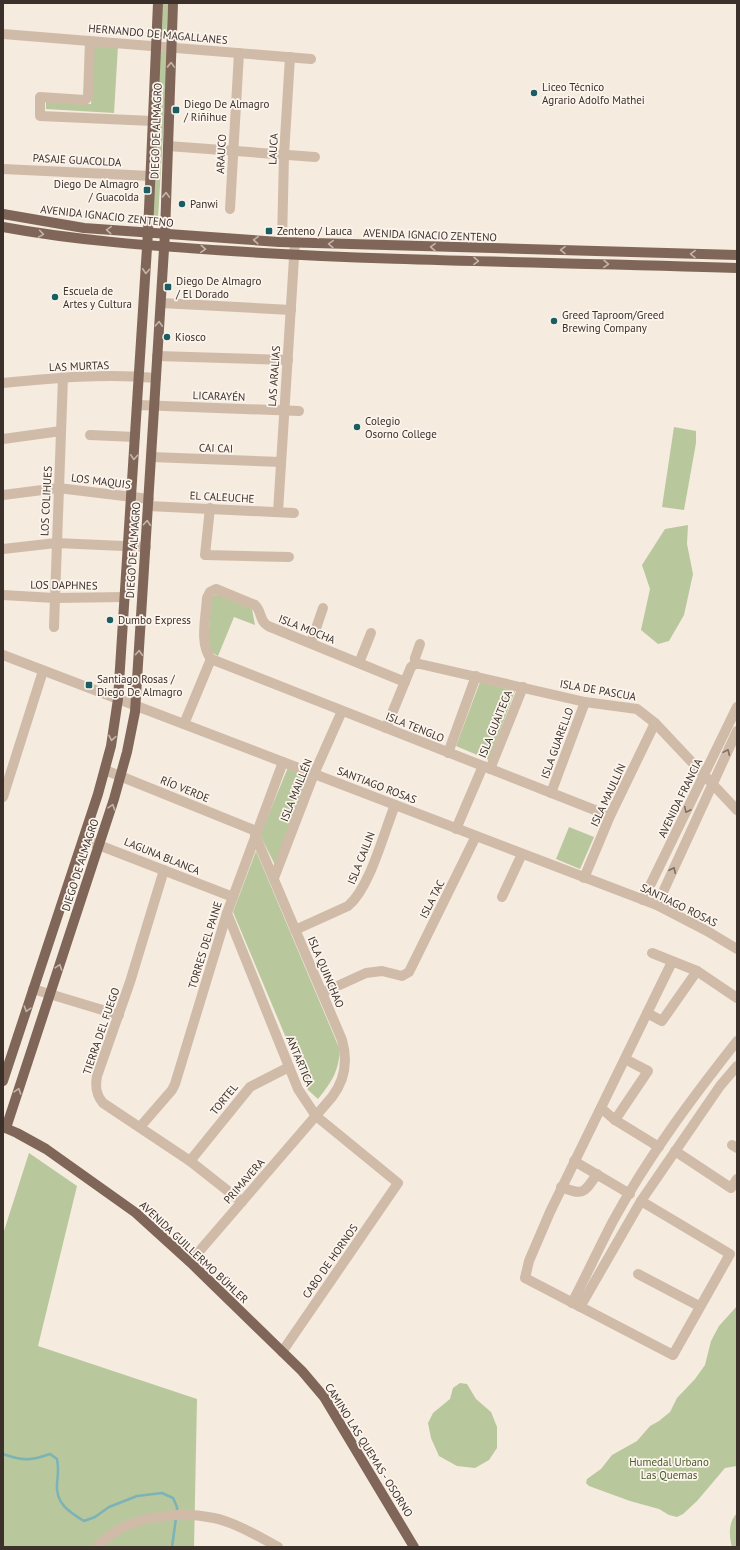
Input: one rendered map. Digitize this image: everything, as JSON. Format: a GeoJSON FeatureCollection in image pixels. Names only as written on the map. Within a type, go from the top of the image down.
{"type":"FeatureCollection","features":[{"type":"Feature","properties":{"kind":"main road","name":"DIEGO DE ALMAGRO"},"geometry":{"type":"LineString","coordinates":[[3,1081],[105,770],[118,699],[148,245],[158,3]]}},
{"type":"Feature","properties":{"kind":"main road","name":"DIEGO DE ALMAGRO"},"geometry":{"type":"LineString","coordinates":[[4,1128],[50,995],[121,776],[135,706],[165,234],[173,3]]}},
{"type":"Feature","properties":{"kind":"main road","name":"AVENIDA IGNACIO ZENTENO"},"geometry":{"type":"LineString","coordinates":[[3,214],[66,225],[165,234],[282,242],[737,255]]}},
{"type":"Feature","properties":{"kind":"main road"},"geometry":{"type":"LineString","coordinates":[[3,227],[75,239],[367,259],[735,268],[737,255]]}},
{"type":"Feature","properties":{"kind":"main road"},"geometry":{"type":"LineString","coordinates":[[367,259],[368,245]]}},
{"type":"Feature","properties":{"kind":"main road"},"geometry":{"type":"LineString","coordinates":[[496,249],[496,261]]}},
{"type":"Feature","properties":{"kind":"main road","name":"AVENIDA GUILLERMO BÜHLER"},"geometry":{"type":"LineString","coordinates":[[4,1128],[46,1148],[128,1206],[190,1262],[282,1352]]}},
{"type":"Feature","properties":{"kind":"main road","name":"CAMINO LAS QUEMAS - OSORNO"},"geometry":{"type":"LineString","coordinates":[[282,1352],[302,1371],[324,1397],[414,1547]]}},
{"type":"Feature","properties":{"kind":"street","name":"HERNANDO DE MAGALLANES"},"geometry":{"type":"LineString","coordinates":[[3,34],[311,59]]}},
{"type":"Feature","properties":{"kind":"street"},"geometry":{"type":"LineString","coordinates":[[90,41],[88,97],[85,100],[40,97],[40,116],[153,121]]}},
{"type":"Feature","properties":{"kind":"street","name":"ARAUCO"},"geometry":{"type":"LineString","coordinates":[[230,209],[239,53]]}},
{"type":"Feature","properties":{"kind":"street","name":"LAUCA"},"geometry":{"type":"LineString","coordinates":[[282,242],[284,155],[290,57]]}},
{"type":"Feature","properties":{"kind":"street"},"geometry":{"type":"LineString","coordinates":[[168,146],[315,157]]}},
{"type":"Feature","properties":{"kind":"street","name":"PASAJE GUACOLDA"},"geometry":{"type":"LineString","coordinates":[[3,169],[151,176]]}},
{"type":"Feature","properties":{"kind":"street","name":"LAS ARALIAS"},"geometry":{"type":"LineString","coordinates":[[278,512],[295,242]]}},
{"type":"Feature","properties":{"kind":"street"},"geometry":{"type":"LineString","coordinates":[[161,303],[291,310]]}},
{"type":"Feature","properties":{"kind":"street"},"geometry":{"type":"LineString","coordinates":[[157,356],[288,360]]}},
{"type":"Feature","properties":{"kind":"street","name":"LAS MURTAS"},"geometry":{"type":"LineString","coordinates":[[3,383],[63,377],[139,376],[156,378]]}},
{"type":"Feature","properties":{"kind":"street","name":"LOS COLIHUES"},"geometry":{"type":"LineString","coordinates":[[54,627],[63,377]]}},
{"type":"Feature","properties":{"kind":"street","name":"LICARAYÉN"},"geometry":{"type":"LineString","coordinates":[[138,405],[299,411]]}},
{"type":"Feature","properties":{"kind":"street"},"geometry":{"type":"LineString","coordinates":[[3,440],[61,431]]}},
{"type":"Feature","properties":{"kind":"street"},"geometry":{"type":"LineString","coordinates":[[90,435],[135,437]]}},
{"type":"Feature","properties":{"kind":"street","name":"CAI CAI"},"geometry":{"type":"LineString","coordinates":[[151,457],[281,462]]}},
{"type":"Feature","properties":{"kind":"street","name":"LOS MAQUIS"},"geometry":{"type":"LineString","coordinates":[[3,495],[58,488],[132,497],[148,503]]}},
{"type":"Feature","properties":{"kind":"street","name":"EL CALEUCHE"},"geometry":{"type":"LineString","coordinates":[[148,503],[294,513]]}},
{"type":"Feature","properties":{"kind":"street"},"geometry":{"type":"LineString","coordinates":[[210,508],[205,555],[289,557]]}},
{"type":"Feature","properties":{"kind":"street"},"geometry":{"type":"LineString","coordinates":[[3,549],[56,543],[146,547]]}},
{"type":"Feature","properties":{"kind":"street","name":"ISLA MOCHA"},"geometry":{"type":"LineString","coordinates":[[211,659],[206,652],[204,643],[207,598],[211,590],[216,589],[255,605],[259,608],[265,625],[405,682]]}},
{"type":"Feature","properties":{"kind":"street","name":"LOS DAPHNES"},"geometry":{"type":"LineString","coordinates":[[3,595],[54,598],[125,597]]}},
{"type":"Feature","properties":{"kind":"street"},"geometry":{"type":"LineString","coordinates":[[311,644],[324,608]]}},
{"type":"Feature","properties":{"kind":"street"},"geometry":{"type":"LineString","coordinates":[[359,663],[371,633]]}},
{"type":"Feature","properties":{"kind":"street"},"geometry":{"type":"LineString","coordinates":[[386,728],[411,667],[415,664],[415,658],[420,644]]}},
{"type":"Feature","properties":{"kind":"street","name":"SANTIAGO ROSAS"},"geometry":{"type":"LineString","coordinates":[[3,655],[657,905],[707,931],[737,949]]}},
{"type":"Feature","properties":{"kind":"street"},"geometry":{"type":"LineString","coordinates":[[184,724],[211,659]]}},
{"type":"Feature","properties":{"kind":"street","name":"ISLA TENGLO"},"geometry":{"type":"LineString","coordinates":[[211,659],[610,816]]}},
{"type":"Feature","properties":{"kind":"street","name":"ISLA DE PASCUA"},"geometry":{"type":"LineString","coordinates":[[415,664],[476,676],[585,702],[637,709],[655,723],[737,810]]}},
{"type":"Feature","properties":{"kind":"street"},"geometry":{"type":"LineString","coordinates":[[3,797],[43,671]]}},
{"type":"Feature","properties":{"kind":"street"},"geometry":{"type":"LineString","coordinates":[[448,752],[476,676]]}},
{"type":"Feature","properties":{"kind":"street","name":"ISLA GUAITECA"},"geometry":{"type":"LineString","coordinates":[[456,829],[523,687]]}},
{"type":"Feature","properties":{"kind":"street","name":"ISLA GUARELLO"},"geometry":{"type":"LineString","coordinates":[[551,793],[585,702]]}},
{"type":"Feature","properties":{"kind":"street","name":"AVENIDA FRANCIA"},"geometry":{"type":"LineString","coordinates":[[643,900],[705,775],[734,722],[737,707]]}},
{"type":"Feature","properties":{"kind":"street","name":"ISLA MAILLÉN"},"geometry":{"type":"LineString","coordinates":[[274,878],[314,774],[342,711]]}},
{"type":"Feature","properties":{"kind":"street","name":"ISLA MAULLÍN"},"geometry":{"type":"LineString","coordinates":[[584,878],[610,816],[655,723]]}},
{"type":"Feature","properties":{"kind":"street","name":"AVENIDA FRANCIA"},"geometry":{"type":"LineString","coordinates":[[657,905],[737,731]]}},
{"type":"Feature","properties":{"kind":"street","name":"TORRES DEL PAINE"},"geometry":{"type":"LineString","coordinates":[[140,1127],[172,1090],[175,1084],[227,913],[283,762]]}},
{"type":"Feature","properties":{"kind":"street","name":"RÍO VERDE"},"geometry":{"type":"LineString","coordinates":[[105,770],[256,833]]}},
{"type":"Feature","properties":{"kind":"street","name":"ISLA CAILIN"},"geometry":{"type":"LineString","coordinates":[[295,930],[348,906],[357,897],[368,878],[395,805]]}},
{"type":"Feature","properties":{"kind":"street","name":"ISLA QUINCHAO"},"geometry":{"type":"LineString","coordinates":[[256,833],[295,930],[342,1040],[345,1066],[339,1087],[316,1116]]}},
{"type":"Feature","properties":{"kind":"street","name":"ISLA TAC"},"geometry":{"type":"LineString","coordinates":[[322,993],[366,973],[382,971],[402,976],[409,972],[476,836]]}},
{"type":"Feature","properties":{"kind":"street","name":"LAGUNA BLANCA"},"geometry":{"type":"LineString","coordinates":[[83,839],[233,897]]}},
{"type":"Feature","properties":{"kind":"street"},"geometry":{"type":"LineString","coordinates":[[502,897],[522,854]]}},
{"type":"Feature","properties":{"kind":"street","name":"TIERRA DEL FUEGO"},"geometry":{"type":"LineString","coordinates":[[164,870],[119,1015],[97,1076],[96,1090],[98,1097],[103,1103],[190,1161],[242,1202]]}},
{"type":"Feature","properties":{"kind":"street","name":"ANTARTICA"},"geometry":{"type":"LineString","coordinates":[[227,913],[300,1094],[316,1116],[398,1183]]}},
{"type":"Feature","properties":{"kind":"street"},"geometry":{"type":"LineString","coordinates":[[652,952],[672,962],[697,971],[737,998]]}},
{"type":"Feature","properties":{"kind":"street"},"geometry":{"type":"LineString","coordinates":[[641,1201],[730,1254],[673,1355],[525,1278],[529,1262],[561,1187],[672,962]]}},
{"type":"Feature","properties":{"kind":"street"},"geometry":{"type":"LineString","coordinates":[[647,1013],[662,1021],[697,971]]}},
{"type":"Feature","properties":{"kind":"street"},"geometry":{"type":"LineString","coordinates":[[33,989],[119,1015]]}},
{"type":"Feature","properties":{"kind":"street"},"geometry":{"type":"LineString","coordinates":[[576,1305],[614,1221],[630,1194],[659,1147],[699,1089],[737,1041]]}},
{"type":"Feature","properties":{"kind":"street"},"geometry":{"type":"LineString","coordinates":[[615,1120],[648,1071],[625,1059]]}},
{"type":"Feature","properties":{"kind":"street"},"geometry":{"type":"LineString","coordinates":[[576,1305],[641,1201],[720,1086],[737,1066]]}},
{"type":"Feature","properties":{"kind":"street","name":"TORTEL"},"geometry":{"type":"LineString","coordinates":[[190,1161],[250,1087],[289,1067]]}},
{"type":"Feature","properties":{"kind":"street"},"geometry":{"type":"LineString","coordinates":[[601,1108],[615,1120],[659,1147]]}},
{"type":"Feature","properties":{"kind":"street","name":"PRIMAVERA"},"geometry":{"type":"LineString","coordinates":[[190,1262],[316,1116]]}},
{"type":"Feature","properties":{"kind":"street"},"geometry":{"type":"LineString","coordinates":[[675,1151],[731,1188],[737,1179]]}},
{"type":"Feature","properties":{"kind":"street"},"geometry":{"type":"LineString","coordinates":[[574,1160],[630,1194]]}},
{"type":"Feature","properties":{"kind":"street"},"geometry":{"type":"LineString","coordinates":[[561,1187],[576,1193],[582,1193],[586,1190],[596,1174]]}},
{"type":"Feature","properties":{"kind":"street","name":"CABO DE HORNOS"},"geometry":{"type":"LineString","coordinates":[[282,1352],[398,1183]]}},
{"type":"Feature","properties":{"kind":"street"},"geometry":{"type":"LineString","coordinates":[[638,1274],[700,1306]]}},
{"type":"Feature","properties":{"kind":"street"},"geometry":{"type":"LineString","coordinates":[[97,1547],[104,1540],[127,1527],[146,1519],[167,1515],[214,1518],[233,1524],[278,1547]]}},
{"type":"Feature","properties":{"kind":"green space"},"geometry":{"type":"Polygon","coordinates":[[[161,3],[168,3],[166,40],[160,40],[161,3]]]}},
{"type":"Feature","properties":{"kind":"green space"},"geometry":{"type":"Polygon","coordinates":[[[94,45],[118,46],[114,113],[46,109],[46,102],[91,104],[94,45]]]}},
{"type":"Feature","properties":{"kind":"green space"},"geometry":{"type":"Polygon","coordinates":[[[160,52],[168,52],[158,218],[153,218],[160,52]]]}},
{"type":"Feature","properties":{"kind":"green space"},"geometry":{"type":"Polygon","coordinates":[[[674,427],[696,431],[696,443],[684,510],[662,507],[674,427]]]}},
{"type":"Feature","properties":{"kind":"green space"},"geometry":{"type":"Polygon","coordinates":[[[688,525],[687,544],[693,574],[684,615],[669,641],[658,644],[641,630],[650,589],[642,565],[665,529],[688,525]]]}},
{"type":"Feature","properties":{"kind":"green space"},"geometry":{"type":"Polygon","coordinates":[[[215,595],[221,595],[252,609],[255,625],[234,617],[218,656],[211,652],[208,644],[211,598],[215,595]]]}},
{"type":"Feature","properties":{"kind":"green space"},"geometry":{"type":"Polygon","coordinates":[[[480,682],[515,691],[489,760],[456,746],[480,682]]]}},
{"type":"Feature","properties":{"kind":"green space"},"geometry":{"type":"Polygon","coordinates":[[[289,765],[313,774],[275,865],[260,835],[289,765]]]}},
{"type":"Feature","properties":{"kind":"green space"},"geometry":{"type":"Polygon","coordinates":[[[569,827],[594,837],[580,869],[556,859],[569,827]]]}},
{"type":"Feature","properties":{"kind":"green space"},"geometry":{"type":"Polygon","coordinates":[[[256,851],[340,1050],[338,1065],[334,1076],[318,1099],[308,1090],[233,912],[256,851]]]}},
{"type":"Feature","properties":{"kind":"green space"},"geometry":{"type":"Polygon","coordinates":[[[29,1153],[77,1186],[38,1346],[197,1399],[194,1547],[3,1547],[3,1234],[29,1153]]]}},
{"type":"Feature","properties":{"kind":"green space","name":"Humedal Urbano Las Quemas"},"geometry":{"type":"Polygon","coordinates":[[[737,1306],[737,1466],[725,1468],[697,1501],[683,1514],[677,1517],[669,1515],[659,1509],[630,1501],[589,1486],[586,1483],[587,1479],[601,1469],[612,1455],[637,1441],[650,1426],[670,1412],[677,1398],[695,1379],[705,1365],[711,1341],[719,1326],[737,1306]]]}},
{"type":"Feature","properties":{"kind":"green space"},"geometry":{"type":"Polygon","coordinates":[[[460,1383],[467,1384],[476,1399],[491,1412],[497,1427],[497,1448],[489,1460],[475,1468],[457,1466],[439,1456],[431,1438],[428,1423],[433,1413],[450,1399],[453,1388],[460,1383]]]}},
{"type":"Feature","properties":{"kind":"green space"},"geometry":{"type":"Polygon","coordinates":[[[737,1513],[737,1547],[732,1547],[730,1529],[732,1521],[737,1513]]]}},
{"type":"Feature","properties":{"kind":"waterway"},"geometry":{"type":"LineString","coordinates":[[3,1454],[21,1459],[32,1459],[50,1454],[57,1459],[58,1496],[68,1510],[84,1521],[95,1517],[109,1507],[137,1496],[162,1493],[173,1498],[177,1507],[177,1513]]}},
{"type":"Feature","properties":{"kind":"waterway"},"geometry":{"type":"LineString","coordinates":[[172,1547],[176,1518]]}},
{"type":"Feature","properties":{"kind":"place","name":"Liceo Técnico Agrario Adolfo Mathei"},"geometry":{"type":"Point","coordinates":[534,93]}},
{"type":"Feature","properties":{"kind":"place","name":"Diego De Almagro / Riñihue"},"geometry":{"type":"Point","coordinates":[176,110]}},
{"type":"Feature","properties":{"kind":"place","name":"Diego De Almagro / Guacolda"},"geometry":{"type":"Point","coordinates":[147,190]}},
{"type":"Feature","properties":{"kind":"place","name":"Panwi"},"geometry":{"type":"Point","coordinates":[182,204]}},
{"type":"Feature","properties":{"kind":"place","name":"Zenteno / Lauca"},"geometry":{"type":"Point","coordinates":[269,231]}},
{"type":"Feature","properties":{"kind":"place","name":"Diego De Almagro / El Dorado"},"geometry":{"type":"Point","coordinates":[168,287]}},
{"type":"Feature","properties":{"kind":"place","name":"Escuela de Artes y Cultura"},"geometry":{"type":"Point","coordinates":[55,297]}},
{"type":"Feature","properties":{"kind":"place","name":"Greed Taproom/Greed Brewing Company"},"geometry":{"type":"Point","coordinates":[554,321]}},
{"type":"Feature","properties":{"kind":"place","name":"Kiosco"},"geometry":{"type":"Point","coordinates":[167,337]}},
{"type":"Feature","properties":{"kind":"place","name":"Colegio Osorno College"},"geometry":{"type":"Point","coordinates":[357,427]}},
{"type":"Feature","properties":{"kind":"place","name":"Dumbo Express"},"geometry":{"type":"Point","coordinates":[110,620]}},
{"type":"Feature","properties":{"kind":"place","name":"Santiago Rosas / Diego De Almagro"},"geometry":{"type":"Point","coordinates":[89,685]}}]}
